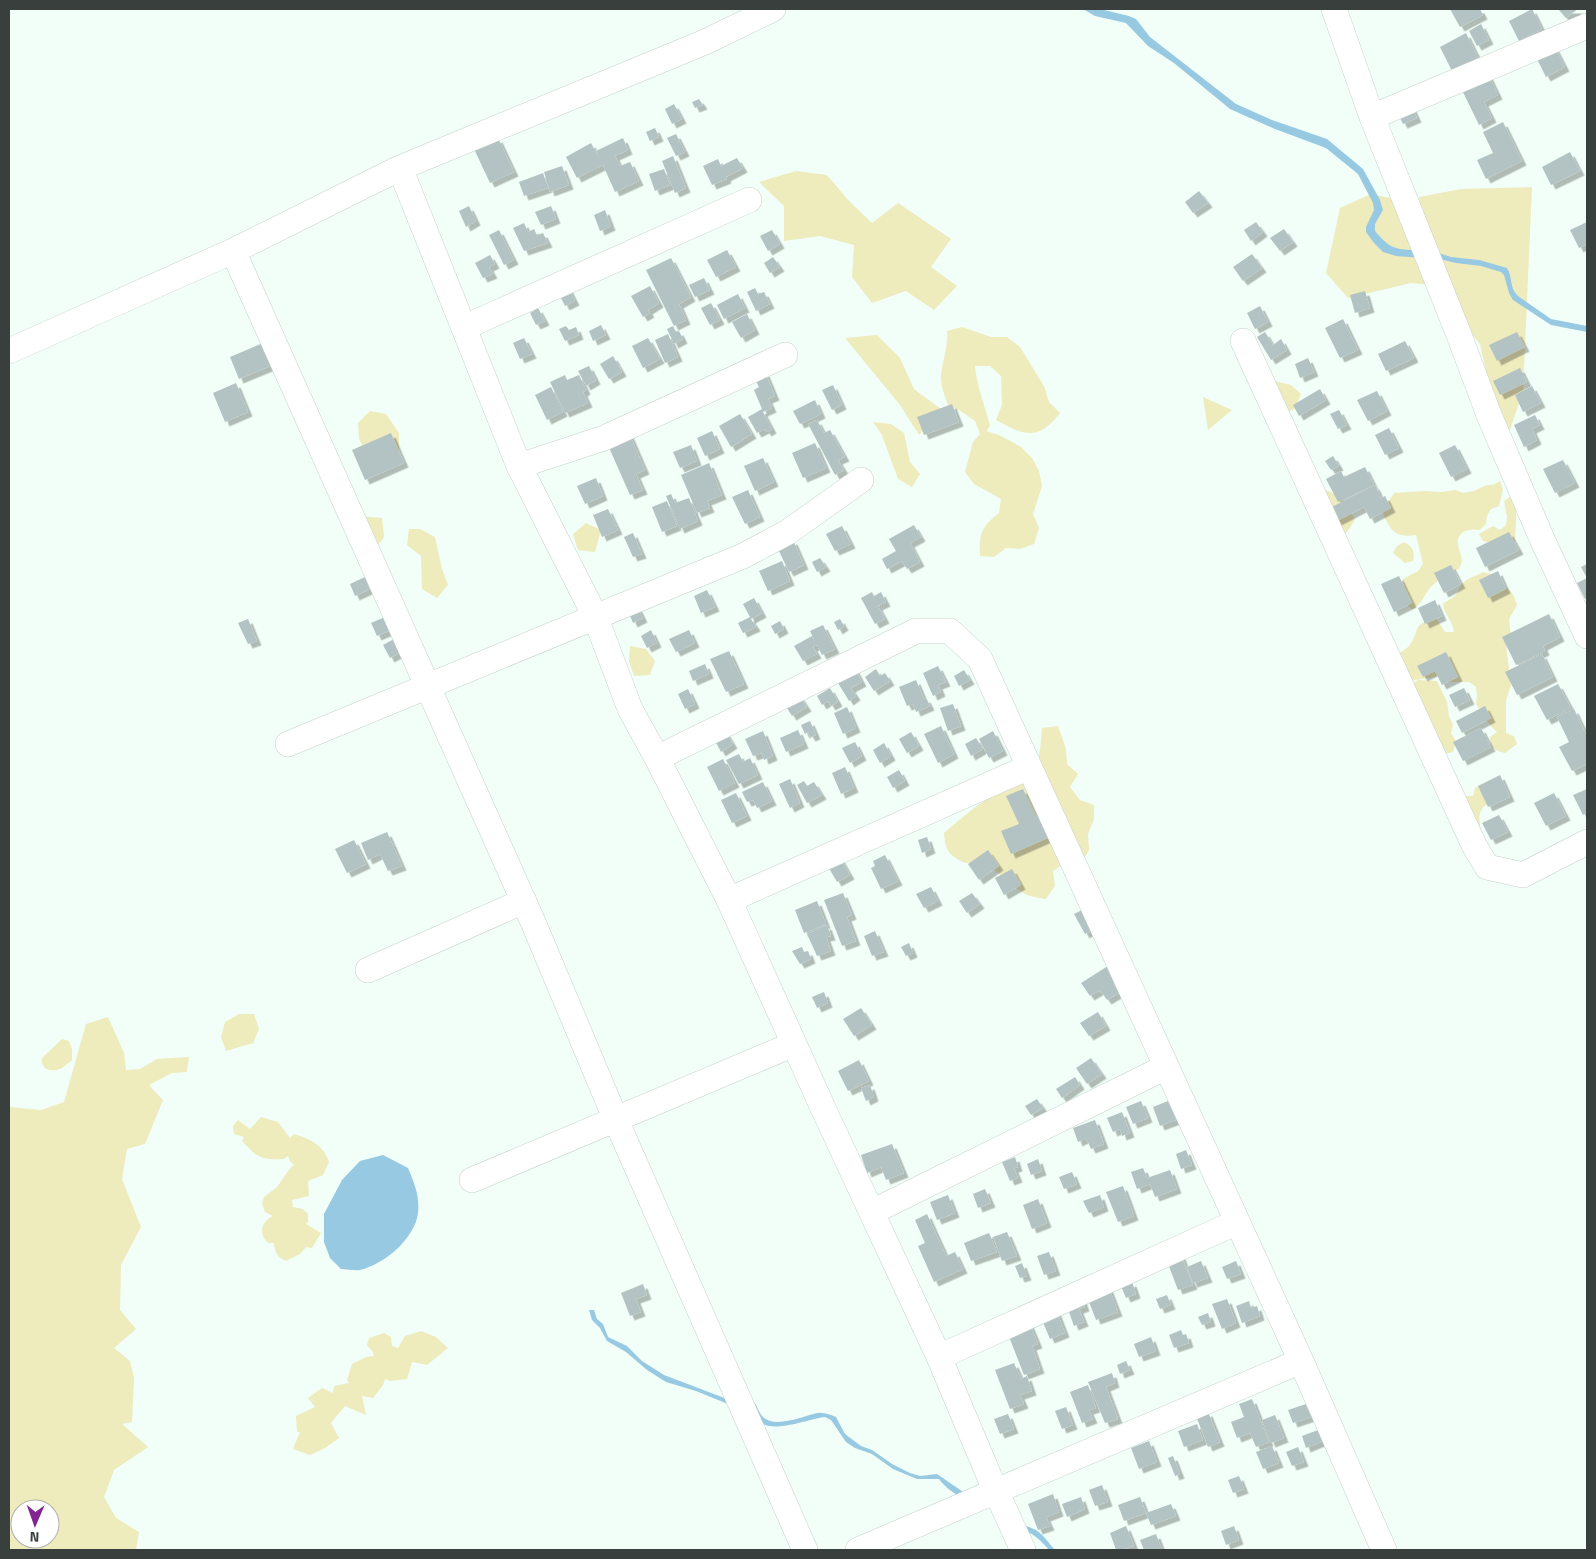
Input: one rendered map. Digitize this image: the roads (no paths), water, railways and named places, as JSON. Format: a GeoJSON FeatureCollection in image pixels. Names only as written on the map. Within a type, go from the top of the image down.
{"type":"FeatureCollection","features":[{"type":"Feature","properties":{"kind":"street"},"geometry":{"type":"LineString","coordinates":[[9,351],[233,251],[400,168],[705,42],[773,9]]}},
{"type":"Feature","properties":{"kind":"street"},"geometry":{"type":"LineString","coordinates":[[1334,9],[1372,117],[1497,432],[1542,539],[1587,636]]}},
{"type":"Feature","properties":{"kind":"street"},"geometry":{"type":"LineString","coordinates":[[1372,117],[1587,26]]}},
{"type":"Feature","properties":{"kind":"street"},"geometry":{"type":"LineString","coordinates":[[400,168],[519,466],[595,616],[630,709],[730,900],[794,1044],[939,1357],[996,1492],[1017,1536]]}},
{"type":"Feature","properties":{"kind":"street"},"geometry":{"type":"LineString","coordinates":[[465,327],[748,200]]}},
{"type":"Feature","properties":{"kind":"street"},"geometry":{"type":"LineString","coordinates":[[233,251],[524,901],[616,1120],[805,1550]]}},
{"type":"Feature","properties":{"kind":"street"},"geometry":{"type":"LineString","coordinates":[[1243,341],[1474,844],[1487,867],[1523,875],[1587,842]]}},
{"type":"Feature","properties":{"kind":"street"},"geometry":{"type":"LineString","coordinates":[[519,466],[604,438],[785,355]]}},
{"type":"Feature","properties":{"kind":"street"},"geometry":{"type":"LineString","coordinates":[[288,744],[743,556],[788,532],[861,480]]}},
{"type":"Feature","properties":{"kind":"street"},"geometry":{"type":"LineString","coordinates":[[657,758],[916,631],[950,631],[980,659],[1301,1361],[1384,1550]]}},
{"type":"Feature","properties":{"kind":"street"},"geometry":{"type":"LineString","coordinates":[[730,900],[1029,767]]}},
{"type":"Feature","properties":{"kind":"street"},"geometry":{"type":"LineString","coordinates":[[368,970],[524,901]]}},
{"type":"Feature","properties":{"kind":"street"},"geometry":{"type":"LineString","coordinates":[[472,1180],[794,1044]]}},
{"type":"Feature","properties":{"kind":"street"},"geometry":{"type":"LineString","coordinates":[[872,1212],[1166,1067]]}},
{"type":"Feature","properties":{"kind":"street"},"geometry":{"type":"LineString","coordinates":[[939,1357],[1237,1222]]}},
{"type":"Feature","properties":{"kind":"street"},"geometry":{"type":"LineString","coordinates":[[858,1550],[1301,1361]]}},
{"type":"Feature","properties":{"kind":"water"},"geometry":{"type":"Polygon","coordinates":[[[1083,9],[1100,9],[1136,19],[1150,37],[1236,104],[1272,120],[1327,139],[1363,169],[1380,200],[1383,210],[1375,224],[1375,231],[1389,245],[1405,250],[1419,250],[1422,258],[1396,256],[1383,252],[1374,243],[1366,232],[1366,227],[1374,210],[1373,203],[1358,174],[1326,148],[1275,129],[1230,109],[1174,63],[1148,46],[1126,23],[1095,16],[1083,9]]]}},
{"type":"Feature","properties":{"kind":"water"},"geometry":{"type":"Polygon","coordinates":[[[1433,251],[1451,257],[1479,260],[1507,268],[1513,290],[1518,296],[1551,319],[1587,326],[1587,332],[1551,325],[1513,300],[1504,275],[1501,272],[1481,266],[1431,257],[1433,251]]]}},
{"type":"Feature","properties":{"kind":"water"},"geometry":{"type":"Polygon","coordinates":[[[383,1155],[408,1168],[418,1201],[416,1222],[405,1240],[389,1256],[370,1267],[360,1270],[341,1269],[330,1258],[324,1242],[324,1214],[342,1180],[360,1161],[383,1155]]]}},
{"type":"Feature","properties":{"kind":"water"},"geometry":{"type":"Polygon","coordinates":[[[589,1310],[594,1310],[597,1319],[603,1324],[608,1337],[627,1346],[642,1361],[664,1375],[727,1399],[728,1404],[696,1391],[666,1382],[647,1370],[626,1352],[607,1341],[600,1328],[592,1320],[589,1310]]]}},
{"type":"Feature","properties":{"kind":"water"},"geometry":{"type":"Polygon","coordinates":[[[754,1402],[762,1416],[769,1421],[783,1422],[817,1413],[836,1417],[845,1434],[861,1446],[872,1450],[892,1464],[910,1473],[920,1476],[937,1474],[969,1496],[963,1498],[953,1492],[939,1479],[917,1479],[893,1469],[872,1454],[855,1448],[846,1442],[831,1420],[825,1417],[791,1425],[765,1425],[759,1419],[754,1402]]]}},
{"type":"Feature","properties":{"kind":"water"},"geometry":{"type":"Polygon","coordinates":[[[1018,1525],[1036,1530],[1055,1550],[1049,1550],[1033,1535],[1020,1530],[1018,1525]]]}}]}
